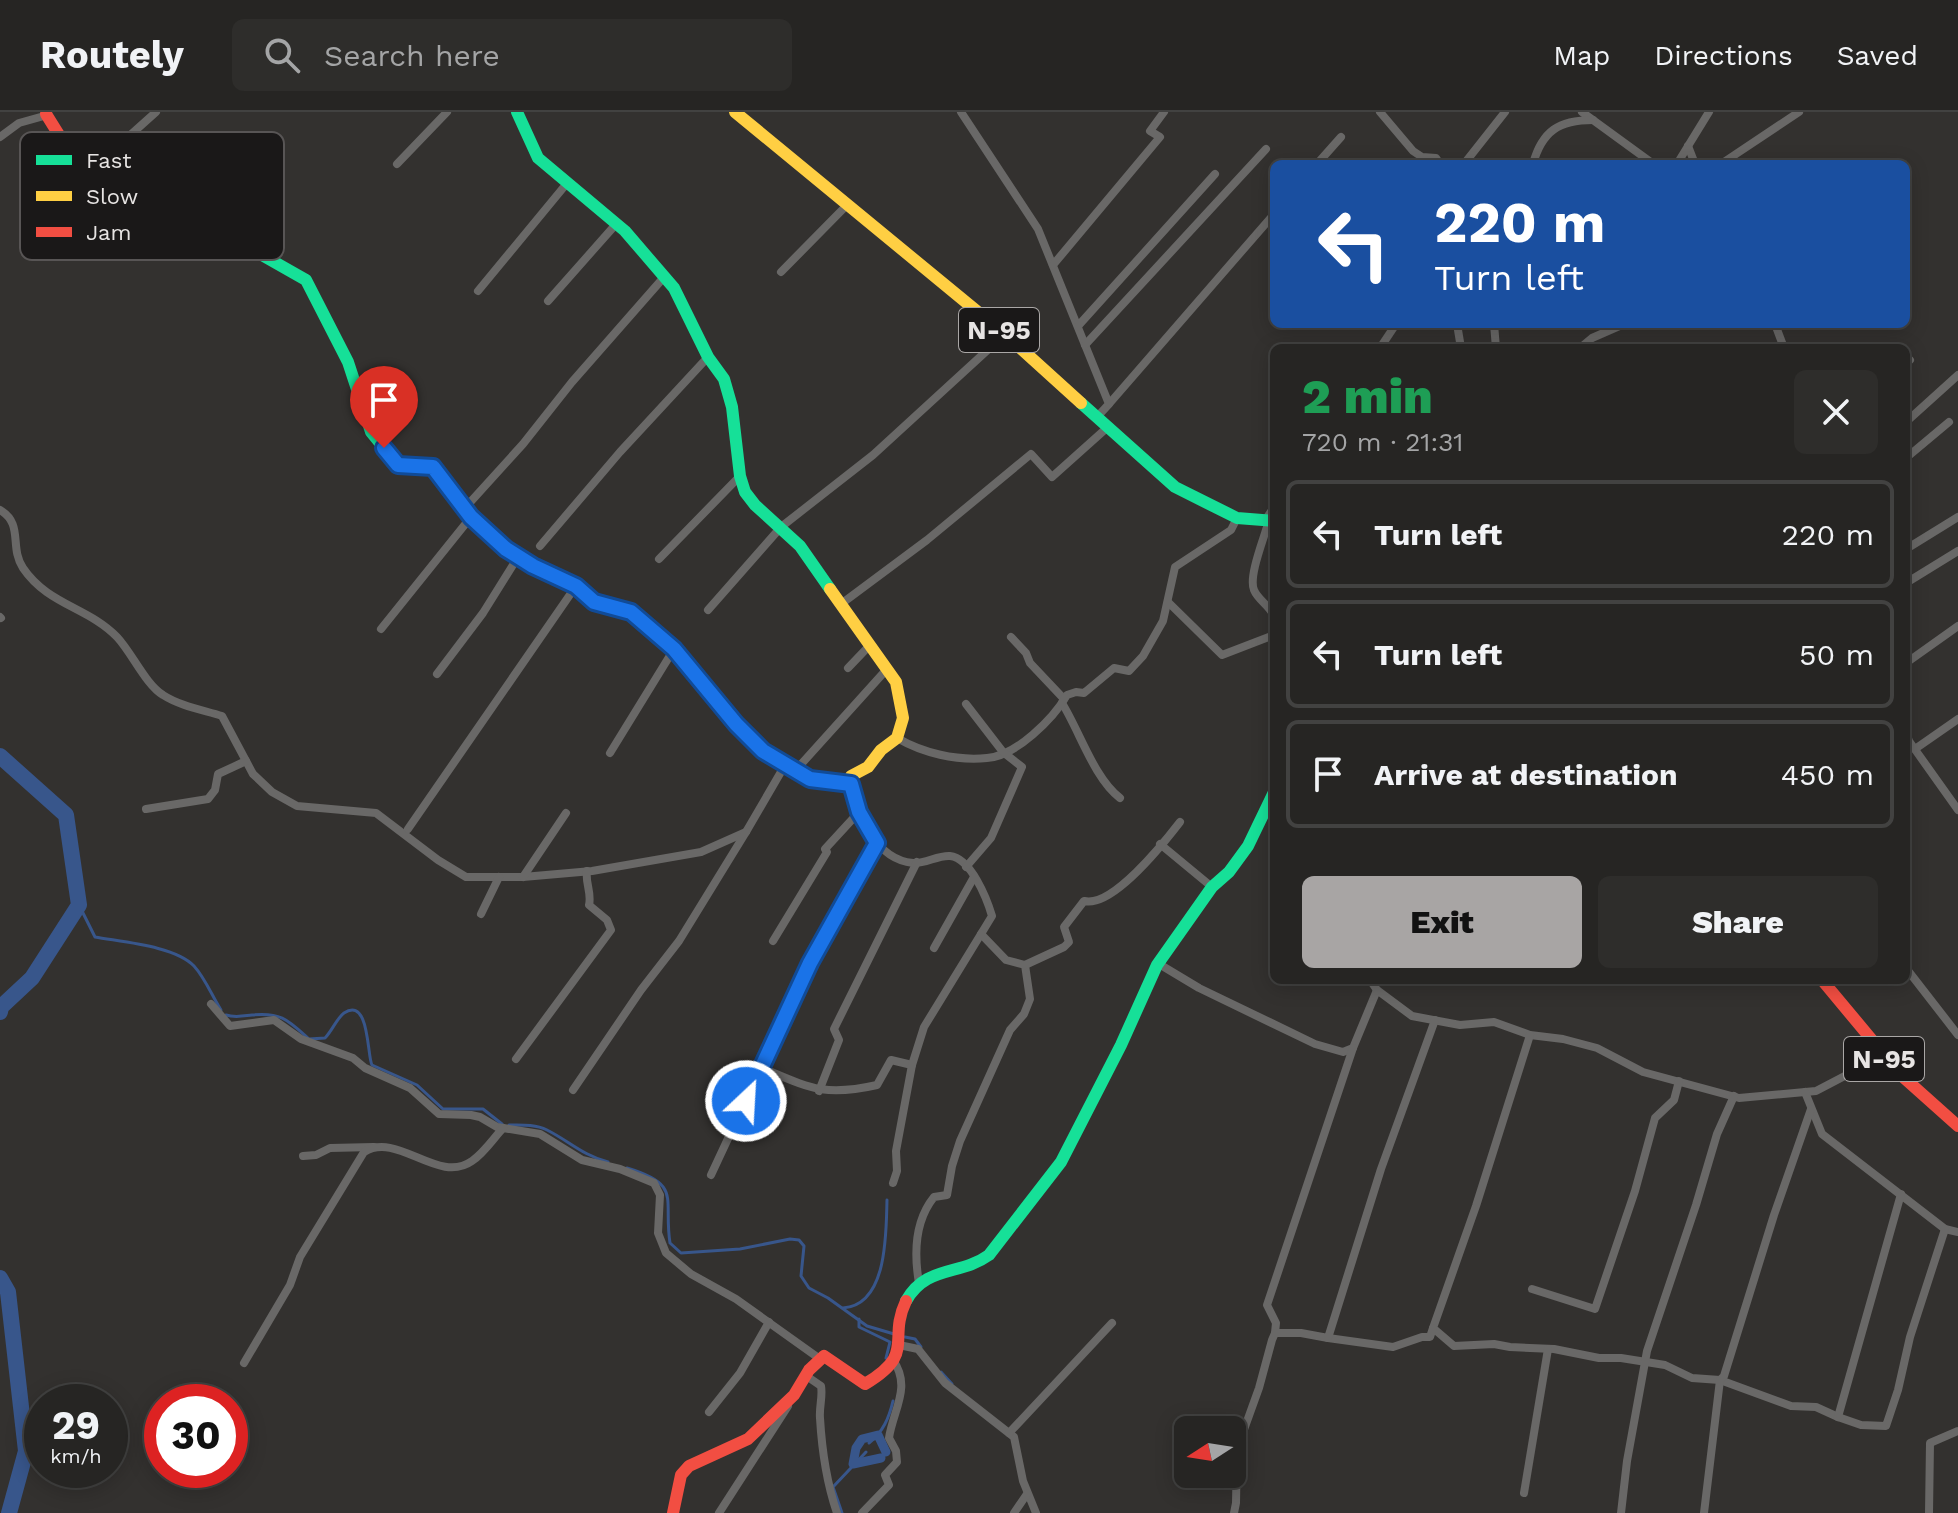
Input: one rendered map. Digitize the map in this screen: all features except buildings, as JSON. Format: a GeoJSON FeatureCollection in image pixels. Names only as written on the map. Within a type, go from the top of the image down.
{"type":"FeatureCollection","features":[{"type":"Feature","properties":{"kind":"main road"},"geometry":{"type":"LineString","coordinates":[[272,260],[306,280],[348,362],[371,432],[398,465],[433,467],[468,513],[518,557],[576,586],[594,602],[631,612],[674,649],[736,724],[763,751],[810,779],[851,784],[851,776],[868,767],[881,750],[897,738],[903,718],[896,682],[800,546],[745,492],[740,476],[732,407],[724,379],[708,357],[674,288],[617,223],[538,158],[517,112]]}},
{"type":"Feature","properties":{"kind":"main road","name":"N-95"},"geometry":{"type":"LineString","coordinates":[[735,112],[1005,334],[1175,487],[1237,518],[1270,517]]}},
{"type":"Feature","properties":{"kind":"main road"},"geometry":{"type":"LineString","coordinates":[[47,113],[58,132]]}},
{"type":"Feature","properties":{"kind":"main road"},"geometry":{"type":"LineString","coordinates":[[673,1513],[681,1475],[689,1466],[748,1439],[794,1395],[805,1375],[820,1359],[824,1356],[865,1384],[883,1372],[899,1351],[900,1316],[909,1295],[919,1283],[942,1272],[980,1263],[1061,1162],[1157,965],[1212,887],[1229,872],[1248,846],[1270,800]]}},
{"type":"Feature","properties":{"kind":"main road","name":"N-95"},"geometry":{"type":"LineString","coordinates":[[1825,984],[1881,1057],[1958,1126]]}},
{"type":"Feature","properties":{"kind":"street"},"geometry":{"type":"LineString","coordinates":[[134,132],[156,112]]}},
{"type":"Feature","properties":{"kind":"street"},"geometry":{"type":"LineString","coordinates":[[397,164],[447,112]]}},
{"type":"Feature","properties":{"kind":"street"},"geometry":{"type":"LineString","coordinates":[[961,112],[1038,229],[1109,404]]}},
{"type":"Feature","properties":{"kind":"street"},"geometry":{"type":"LineString","coordinates":[[1053,265],[1160,137],[1150,131],[1164,112]]}},
{"type":"Feature","properties":{"kind":"street"},"geometry":{"type":"LineString","coordinates":[[1380,112],[1413,151],[1422,157],[1437,160]]}},
{"type":"Feature","properties":{"kind":"street"},"geometry":{"type":"LineString","coordinates":[[1467,160],[1505,112]]}},
{"type":"Feature","properties":{"kind":"street"},"geometry":{"type":"LineString","coordinates":[[1582,112],[1648,160]]}},
{"type":"Feature","properties":{"kind":"street"},"geometry":{"type":"LineString","coordinates":[[1679,160],[1709,112]]}},
{"type":"Feature","properties":{"kind":"street"},"geometry":{"type":"LineString","coordinates":[[1727,160],[1799,112]]}},
{"type":"Feature","properties":{"kind":"street"},"geometry":{"type":"LineString","coordinates":[[0,137],[12,126],[47,113]]}},
{"type":"Feature","properties":{"kind":"street"},"geometry":{"type":"LineString","coordinates":[[1534,160],[1537,149],[1549,131],[1570,120],[1593,121]]}},
{"type":"Feature","properties":{"kind":"street"},"geometry":{"type":"LineString","coordinates":[[1321,160],[1341,137]]}},
{"type":"Feature","properties":{"kind":"street"},"geometry":{"type":"LineString","coordinates":[[1688,146],[1693,160]]}},
{"type":"Feature","properties":{"kind":"street"},"geometry":{"type":"LineString","coordinates":[[1085,345],[1266,149]]}},
{"type":"Feature","properties":{"kind":"street"},"geometry":{"type":"LineString","coordinates":[[1078,326],[1215,174]]}},
{"type":"Feature","properties":{"kind":"street"},"geometry":{"type":"LineString","coordinates":[[478,291],[568,182]]}},
{"type":"Feature","properties":{"kind":"street"},"geometry":{"type":"LineString","coordinates":[[781,272],[847,205]]}},
{"type":"Feature","properties":{"kind":"street"},"geometry":{"type":"LineString","coordinates":[[1098,416],[1270,219]]}},
{"type":"Feature","properties":{"kind":"street"},"geometry":{"type":"LineString","coordinates":[[548,301],[617,223]]}},
{"type":"Feature","properties":{"kind":"street"},"geometry":{"type":"LineString","coordinates":[[381,629],[572,382],[665,276]]}},
{"type":"Feature","properties":{"kind":"street"},"geometry":{"type":"LineString","coordinates":[[1585,344],[1615,328]]}},
{"type":"Feature","properties":{"kind":"street"},"geometry":{"type":"LineString","coordinates":[[708,610],[781,527],[873,455],[1005,334]]}},
{"type":"Feature","properties":{"kind":"street"},"geometry":{"type":"LineString","coordinates":[[540,546],[620,452],[708,357]]}},
{"type":"Feature","properties":{"kind":"street"},"geometry":{"type":"LineString","coordinates":[[1910,418],[1958,375]]}},
{"type":"Feature","properties":{"kind":"street"},"geometry":{"type":"LineString","coordinates":[[1910,455],[1949,422]]}},
{"type":"Feature","properties":{"kind":"street"},"geometry":{"type":"LineString","coordinates":[[841,604],[927,540],[1031,454],[1052,477],[1109,426]]}},
{"type":"Feature","properties":{"kind":"street"},"geometry":{"type":"LineString","coordinates":[[659,559],[740,476]]}},
{"type":"Feature","properties":{"kind":"street"},"geometry":{"type":"LineString","coordinates":[[0,510],[9,515],[17,531],[14,549],[21,566],[39,588],[90,616],[116,637],[161,695],[222,716],[253,774],[272,792],[297,806],[376,813],[466,877],[523,877],[587,871],[701,852],[746,832]]}},
{"type":"Feature","properties":{"kind":"street"},"geometry":{"type":"LineString","coordinates":[[1910,546],[1958,517]]}},
{"type":"Feature","properties":{"kind":"street"},"geometry":{"type":"LineString","coordinates":[[897,738],[920,751],[955,757],[989,758],[1025,742],[1061,707],[1070,693],[1084,693],[1114,668],[1129,671],[1143,656],[1163,621],[1169,587],[1179,563],[1231,530],[1237,518]]}},
{"type":"Feature","properties":{"kind":"street"},"geometry":{"type":"LineString","coordinates":[[1270,520],[1252,580],[1255,591],[1270,607]]}},
{"type":"Feature","properties":{"kind":"street"},"geometry":{"type":"LineString","coordinates":[[1910,581],[1958,551]]}},
{"type":"Feature","properties":{"kind":"street"},"geometry":{"type":"LineString","coordinates":[[437,674],[483,613],[518,557]]}},
{"type":"Feature","properties":{"kind":"street"},"geometry":{"type":"LineString","coordinates":[[408,829],[576,586]]}},
{"type":"Feature","properties":{"kind":"street"},"geometry":{"type":"LineString","coordinates":[[1168,602],[1222,655],[1270,636]]}},
{"type":"Feature","properties":{"kind":"street"},"geometry":{"type":"LineString","coordinates":[[1910,660],[1958,626]]}},
{"type":"Feature","properties":{"kind":"street"},"geometry":{"type":"LineString","coordinates":[[1011,637],[1063,701],[1099,775],[1109,790],[1120,798]]}},
{"type":"Feature","properties":{"kind":"street"},"geometry":{"type":"LineString","coordinates":[[848,668],[870,645]]}},
{"type":"Feature","properties":{"kind":"street"},"geometry":{"type":"LineString","coordinates":[[610,753],[674,649]]}},
{"type":"Feature","properties":{"kind":"street"},"geometry":{"type":"LineString","coordinates":[[573,1090],[641,990],[679,941],[746,832],[790,768],[887,669]]}},
{"type":"Feature","properties":{"kind":"street"},"geometry":{"type":"LineString","coordinates":[[966,704],[1003,752],[1022,767],[991,838],[966,867]]}},
{"type":"Feature","properties":{"kind":"street"},"geometry":{"type":"LineString","coordinates":[[1915,749],[1958,719]]}},
{"type":"Feature","properties":{"kind":"street"},"geometry":{"type":"LineString","coordinates":[[1910,740],[1958,810]]}},
{"type":"Feature","properties":{"kind":"street"},"geometry":{"type":"LineString","coordinates":[[146,809],[208,799],[215,790],[218,774],[246,761]]}},
{"type":"Feature","properties":{"kind":"street"},"geometry":{"type":"LineString","coordinates":[[851,784],[859,812],[887,854],[917,862],[951,856],[960,860],[983,886],[992,916],[924,1027],[912,1065],[893,1183]]}},
{"type":"Feature","properties":{"kind":"street"},"geometry":{"type":"LineString","coordinates":[[773,941],[827,852],[825,849],[859,812]]}},
{"type":"Feature","properties":{"kind":"street"},"geometry":{"type":"LineString","coordinates":[[523,877],[566,813]]}},
{"type":"Feature","properties":{"kind":"street"},"geometry":{"type":"LineString","coordinates":[[981,934],[1006,960],[1025,965],[1064,947],[1069,942],[1064,927],[1084,901],[1090,902],[1115,892],[1180,822]]}},
{"type":"Feature","properties":{"kind":"street"},"geometry":{"type":"LineString","coordinates":[[711,1175],[810,963],[877,843]]}},
{"type":"Feature","properties":{"kind":"street"},"geometry":{"type":"LineString","coordinates":[[1160,844],[1212,887]]}},
{"type":"Feature","properties":{"kind":"street"},"geometry":{"type":"LineString","coordinates":[[819,1091],[839,1040],[834,1029],[917,862]]}},
{"type":"Feature","properties":{"kind":"street"},"geometry":{"type":"LineString","coordinates":[[516,1059],[611,930],[607,920],[589,905],[591,898],[586,881],[587,871]]}},
{"type":"Feature","properties":{"kind":"street"},"geometry":{"type":"LineString","coordinates":[[481,914],[499,877]]}},
{"type":"Feature","properties":{"kind":"street"},"geometry":{"type":"LineString","coordinates":[[934,948],[974,877]]}},
{"type":"Feature","properties":{"kind":"street"},"geometry":{"type":"LineString","coordinates":[[919,1283],[915,1252],[923,1216],[934,1197],[947,1195],[960,1141],[1010,1030],[1024,1014],[1030,993],[1025,965]]}},
{"type":"Feature","properties":{"kind":"street"},"geometry":{"type":"LineString","coordinates":[[1157,965],[1315,1044],[1343,1052],[1353,1048]]}},
{"type":"Feature","properties":{"kind":"street"},"geometry":{"type":"LineString","coordinates":[[1910,973],[1958,1035]]}},
{"type":"Feature","properties":{"kind":"street"},"geometry":{"type":"LineString","coordinates":[[1373,984],[1412,1016],[1460,1025],[1494,1022],[1530,1035],[1563,1039],[1597,1048],[1643,1072],[1734,1096],[1816,1091],[1881,1057]]}},
{"type":"Feature","properties":{"kind":"street"},"geometry":{"type":"LineString","coordinates":[[1234,1513],[1237,1449],[1275,1333],[1276,1323],[1267,1305],[1353,1048],[1377,990]]}},
{"type":"Feature","properties":{"kind":"street"},"geometry":{"type":"LineString","coordinates":[[211,1004],[218,1016],[230,1026],[274,1020],[301,1039],[353,1058],[365,1068],[410,1088],[439,1114],[480,1117],[503,1128],[540,1134],[582,1160],[620,1169],[654,1183],[660,1195],[658,1233],[666,1253],[691,1274],[736,1299],[820,1359]]}},
{"type":"Feature","properties":{"kind":"street"},"geometry":{"type":"LineString","coordinates":[[1328,1338],[1381,1169],[1435,1020]]}},
{"type":"Feature","properties":{"kind":"street"},"geometry":{"type":"LineString","coordinates":[[1275,1333],[1301,1333],[1393,1347],[1430,1337],[1476,1206],[1530,1035]]}},
{"type":"Feature","properties":{"kind":"street"},"geometry":{"type":"LineString","coordinates":[[762,1068],[819,1091],[850,1091],[877,1085],[891,1060],[912,1065]]}},
{"type":"Feature","properties":{"kind":"street"},"geometry":{"type":"LineString","coordinates":[[1532,1289],[1595,1309],[1635,1191],[1655,1118],[1674,1100],[1679,1081]]}},
{"type":"Feature","properties":{"kind":"street"},"geometry":{"type":"LineString","coordinates":[[1805,1092],[1822,1134],[1945,1229],[1958,1232]]}},
{"type":"Feature","properties":{"kind":"street"},"geometry":{"type":"LineString","coordinates":[[1621,1513],[1644,1363],[1717,1134],[1734,1096]]}},
{"type":"Feature","properties":{"kind":"street"},"geometry":{"type":"LineString","coordinates":[[1704,1513],[1720,1380],[1724,1376],[1758,1263],[1811,1109]]}},
{"type":"Feature","properties":{"kind":"street"},"geometry":{"type":"LineString","coordinates":[[303,1156],[316,1155],[330,1148],[374,1147],[398,1150],[436,1165],[461,1165],[472,1162],[503,1128]]}},
{"type":"Feature","properties":{"kind":"street"},"geometry":{"type":"LineString","coordinates":[[244,1363],[290,1285],[300,1257],[364,1152],[374,1147]]}},
{"type":"Feature","properties":{"kind":"street"},"geometry":{"type":"LineString","coordinates":[[1838,1417],[1901,1194]]}},
{"type":"Feature","properties":{"kind":"street"},"geometry":{"type":"LineString","coordinates":[[1433,1328],[1454,1346],[1494,1344],[1665,1365],[1692,1378],[1720,1380],[1791,1406],[1816,1407],[1861,1425],[1886,1426],[1910,1337],[1945,1229]]}},
{"type":"Feature","properties":{"kind":"street"},"geometry":{"type":"LineString","coordinates":[[709,1412],[740,1373],[769,1322]]}},
{"type":"Feature","properties":{"kind":"street"},"geometry":{"type":"LineString","coordinates":[[1009,1433],[1112,1323]]}},
{"type":"Feature","properties":{"kind":"street"},"geometry":{"type":"LineString","coordinates":[[899,1345],[918,1349],[945,1383],[1014,1437],[1027,1494],[1036,1513]]}},
{"type":"Feature","properties":{"kind":"street"},"geometry":{"type":"LineString","coordinates":[[1524,1493],[1548,1349]]}},
{"type":"Feature","properties":{"kind":"street"},"geometry":{"type":"LineString","coordinates":[[862,1513],[889,1485],[885,1475],[897,1462],[896,1451],[889,1438],[899,1403],[902,1376],[893,1360]]}},
{"type":"Feature","properties":{"kind":"street"},"geometry":{"type":"LineString","coordinates":[[805,1375],[821,1386],[823,1393],[820,1419],[825,1472],[828,1491],[837,1513]]}},
{"type":"Feature","properties":{"kind":"street"},"geometry":{"type":"LineString","coordinates":[[719,1513],[794,1395]]}},
{"type":"Feature","properties":{"kind":"street"},"geometry":{"type":"LineString","coordinates":[[1929,1513],[1930,1443],[1957,1428]]}},
{"type":"Feature","properties":{"kind":"street"},"geometry":{"type":"LineString","coordinates":[[1014,1513],[1027,1494]]}},
{"type":"Feature","properties":{"kind":"waterway"},"geometry":{"type":"LineString","coordinates":[[0,756],[66,815],[79,905],[32,978],[1,1007],[0,1012]]}},
{"type":"Feature","properties":{"kind":"waterway"},"geometry":{"type":"LineString","coordinates":[[79,905],[95,937],[148,946],[185,959],[198,971],[221,1010]]}},
{"type":"Feature","properties":{"kind":"waterway"},"geometry":{"type":"LineString","coordinates":[[226,1015],[277,1016],[309,1039],[325,1038],[341,1015],[352,1010],[359,1013],[363,1020],[372,1065],[417,1085],[443,1109],[483,1109],[502,1124]]}},
{"type":"Feature","properties":{"kind":"waterway"},"geometry":{"type":"LineString","coordinates":[[509,1125],[542,1128],[591,1156],[608,1162]]}},
{"type":"Feature","properties":{"kind":"waterway"},"geometry":{"type":"LineString","coordinates":[[627,1168],[645,1174],[663,1187],[667,1195],[670,1243],[681,1253],[740,1249],[799,1240],[804,1246],[801,1276],[809,1288],[867,1326],[894,1334]]}},
{"type":"Feature","properties":{"kind":"waterway"},"geometry":{"type":"LineString","coordinates":[[843,1308],[858,1304],[869,1294],[876,1281],[885,1247],[887,1200]]}},
{"type":"Feature","properties":{"kind":"waterway"},"geometry":{"type":"LineString","coordinates":[[0,1278],[8,1292],[26,1451],[9,1513]]}},
{"type":"Feature","properties":{"kind":"waterway"},"geometry":{"type":"LineString","coordinates":[[859,1319],[859,1327],[890,1342],[886,1358]]}},
{"type":"Feature","properties":{"kind":"waterway"},"geometry":{"type":"LineString","coordinates":[[905,1337],[915,1339],[921,1347]]}},
{"type":"Feature","properties":{"kind":"waterway"},"geometry":{"type":"LineString","coordinates":[[941,1372],[952,1384]]}},
{"type":"Feature","properties":{"kind":"waterway"},"geometry":{"type":"LineString","coordinates":[[869,1443],[885,1424],[893,1401]]}},
{"type":"Feature","properties":{"kind":"waterway"},"geometry":{"type":"LineString","coordinates":[[881,1458],[853,1464],[856,1448],[862,1439],[878,1435],[886,1452]]}},
{"type":"Feature","properties":{"kind":"waterway"},"geometry":{"type":"LineString","coordinates":[[842,1513],[833,1487],[866,1452]]}},
{"type":"Feature","properties":{"kind":"traffic: fast"},"geometry":{"type":"LineString","coordinates":[[517,112],[538,158],[625,231],[674,288],[708,357],[724,379],[732,407],[740,476],[745,492],[800,546],[830,589]]}},
{"type":"Feature","properties":{"kind":"traffic: fast"},"geometry":{"type":"LineString","coordinates":[[271,260],[306,280],[348,362],[371,432],[398,465],[433,467],[476,520],[505,549],[575,585],[593,602],[629,611],[656,632],[739,726],[772,757]]}},
{"type":"Feature","properties":{"kind":"traffic: fast"},"geometry":{"type":"LineString","coordinates":[[1081,403],[1175,487],[1237,518],[1270,521]]}},
{"type":"Feature","properties":{"kind":"traffic: fast"},"geometry":{"type":"LineString","coordinates":[[906,1301],[914,1290],[933,1276],[978,1262],[989,1255],[1061,1162],[1121,1045],[1157,965],[1212,887],[1229,872],[1248,846],[1270,800]]}},
{"type":"Feature","properties":{"kind":"traffic: slow"},"geometry":{"type":"LineString","coordinates":[[735,112],[1007,336],[1081,403]]}},
{"type":"Feature","properties":{"kind":"traffic: slow"},"geometry":{"type":"LineString","coordinates":[[772,757],[809,778],[851,784],[851,776],[868,767],[881,750],[897,738],[903,718],[896,682],[830,589]]}},
{"type":"Feature","properties":{"kind":"traffic: jam"},"geometry":{"type":"LineString","coordinates":[[46,114],[57,132]]}},
{"type":"Feature","properties":{"kind":"traffic: jam"},"geometry":{"type":"LineString","coordinates":[[1825,984],[1902,1076],[1958,1126]]}},
{"type":"Feature","properties":{"kind":"traffic: jam"},"geometry":{"type":"LineString","coordinates":[[673,1513],[681,1475],[689,1466],[748,1439],[794,1395],[809,1370],[824,1356],[865,1384],[891,1364],[896,1355],[906,1301]]}},
{"type":"Feature","properties":{"kind":"route"},"geometry":{"type":"LineString","coordinates":[[384,448],[398,465],[433,467],[471,517],[506,549],[533,566],[576,586],[594,602],[631,612],[674,649],[736,724],[763,751],[810,779],[851,784],[859,812],[877,843],[810,963],[746,1101]]}}]}
